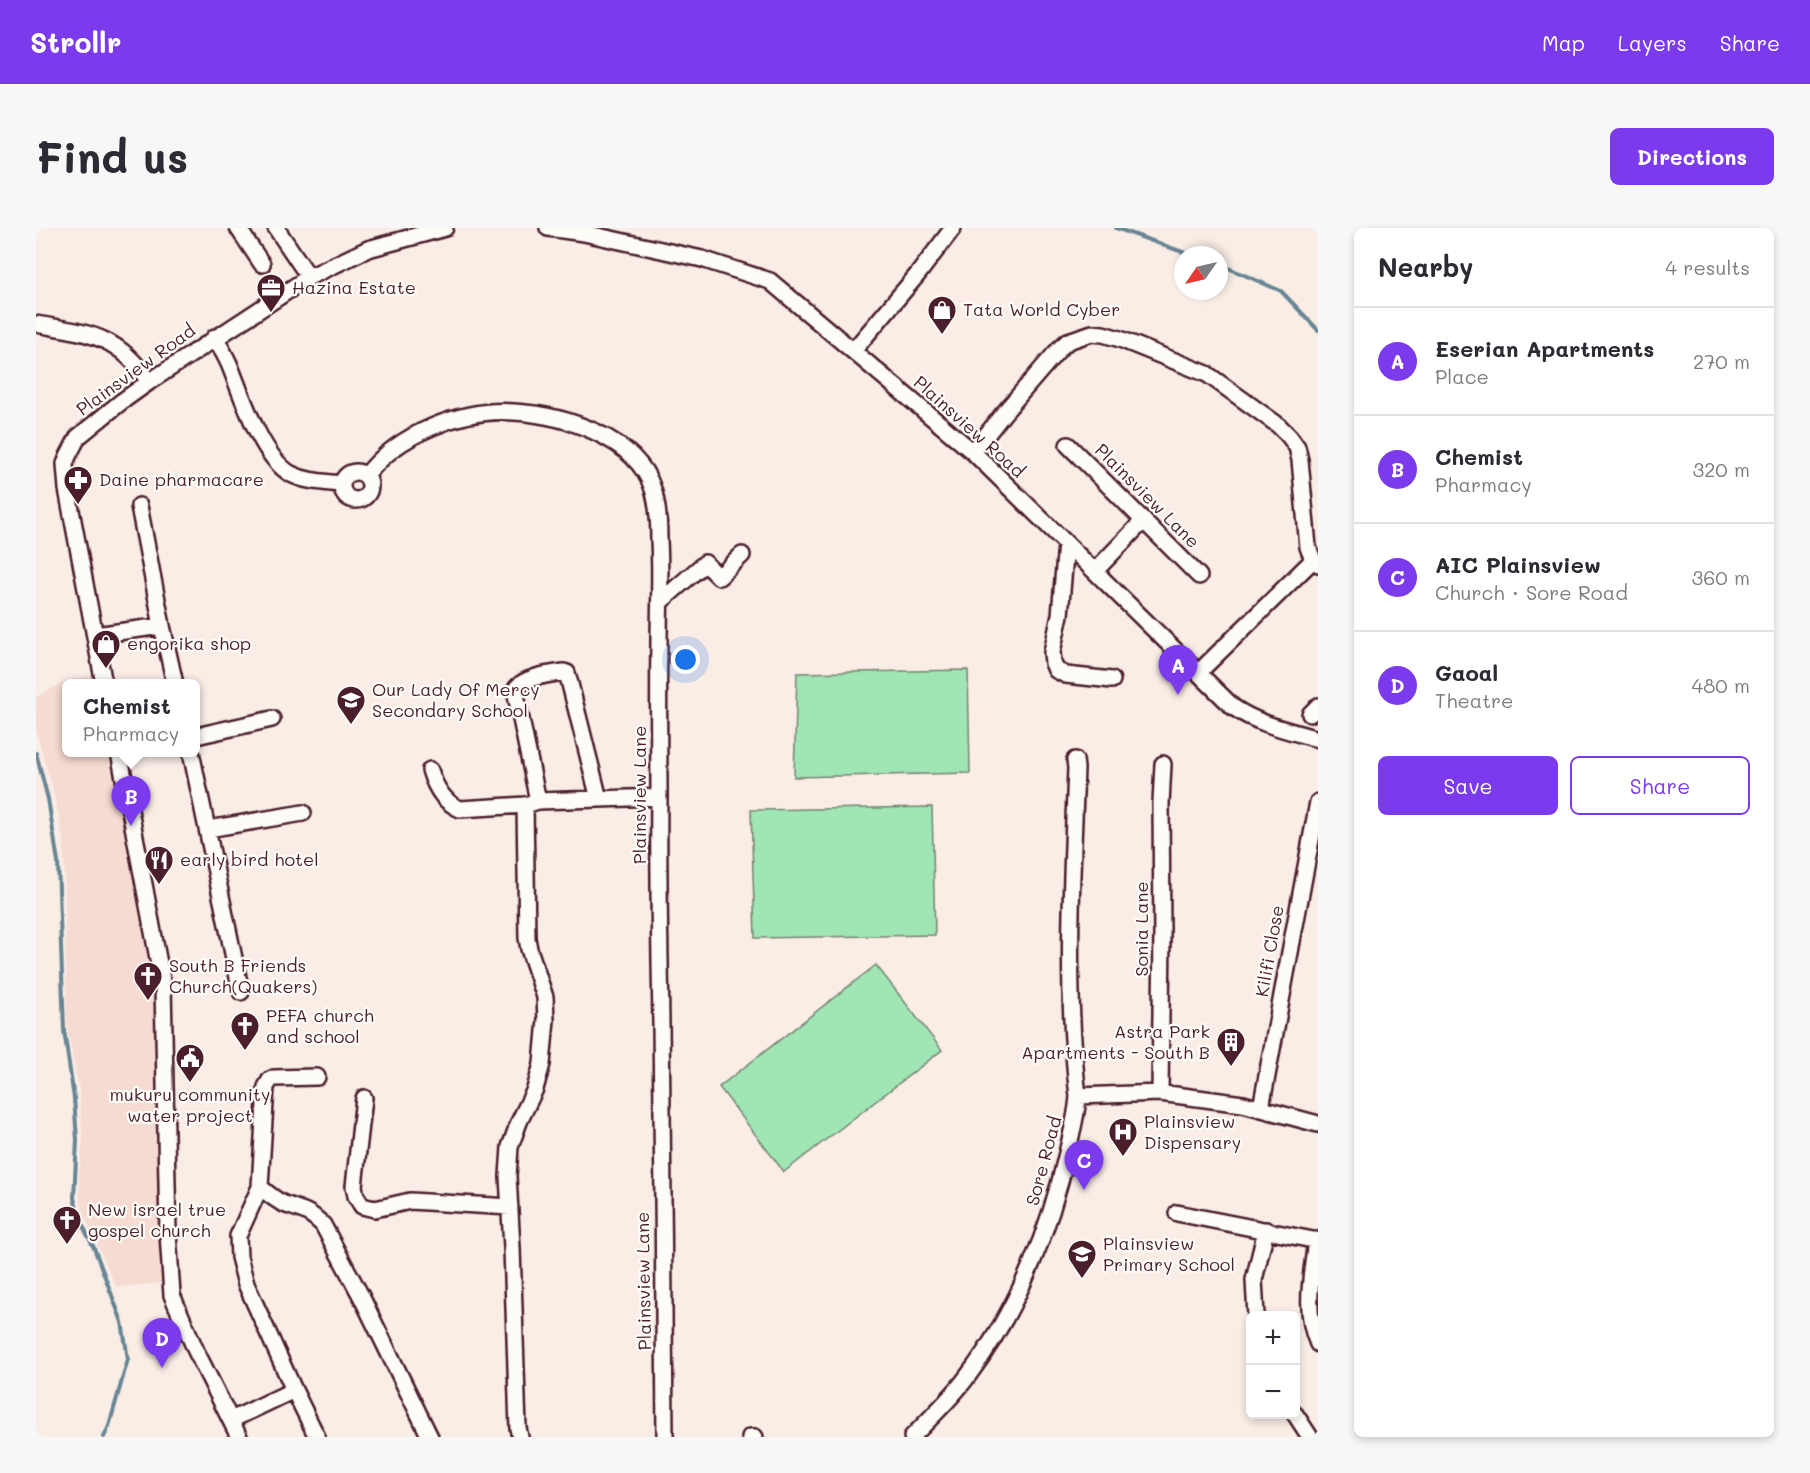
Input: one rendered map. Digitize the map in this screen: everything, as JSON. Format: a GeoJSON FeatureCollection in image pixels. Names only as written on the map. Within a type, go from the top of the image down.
{"type":"FeatureCollection","features":[{"type":"Feature","properties":{"kind":"street"},"geometry":{"type":"LineString","coordinates":[[238,228],[261,264]]}},
{"type":"Feature","properties":{"kind":"street"},"geometry":{"type":"LineString","coordinates":[[276,228],[309,277]]}},
{"type":"Feature","properties":{"kind":"street","name":"Plainsview Road"},"geometry":{"type":"LineString","coordinates":[[103,679],[72,518],[65,464],[78,437],[149,381],[309,277],[368,249],[445,228]]}},
{"type":"Feature","properties":{"kind":"street","name":"Plainsview Road"},"geometry":{"type":"LineString","coordinates":[[548,228],[584,233],[702,259],[765,279],[780,288],[973,452],[1233,707],[1282,729],[1318,740]]}},
{"type":"Feature","properties":{"kind":"street"},"geometry":{"type":"LineString","coordinates":[[853,351],[918,274],[953,228]]}},
{"type":"Feature","properties":{"kind":"street"},"geometry":{"type":"LineString","coordinates":[[36,324],[104,339],[133,360],[149,381]]}},
{"type":"Feature","properties":{"kind":"street"},"geometry":{"type":"LineString","coordinates":[[973,452],[1036,375],[1068,341],[1092,333],[1120,339],[1208,374],[1259,410],[1289,436],[1297,447],[1300,460],[1308,547],[1316,562],[1199,672]]}},
{"type":"Feature","properties":{"kind":"street"},"geometry":{"type":"LineString","coordinates":[[215,338],[268,452],[282,468],[291,474],[306,480],[341,484]]}},
{"type":"Feature","properties":{"kind":"street","name":"Plainsview Lane"},"geometry":{"type":"LineString","coordinates":[[366,476],[376,462],[416,434],[438,424],[498,411],[531,413],[594,430],[621,447],[643,468],[653,489],[658,520],[661,569],[658,642],[665,1437]]}},
{"type":"Feature","properties":{"kind":"street","name":"Plainsview Lane"},"geometry":{"type":"LineString","coordinates":[[1068,445],[1199,576]]}},
{"type":"Feature","properties":{"kind":"street"},"geometry":{"type":"LineString","coordinates":[[356,472],[366,476],[370,484],[369,493],[361,500],[352,500],[344,494],[341,484],[345,475],[356,472]]}},
{"type":"Feature","properties":{"kind":"street"},"geometry":{"type":"LineString","coordinates":[[139,506],[174,679]]}},
{"type":"Feature","properties":{"kind":"street"},"geometry":{"type":"LineString","coordinates":[[1095,571],[1144,520]]}},
{"type":"Feature","properties":{"kind":"street"},"geometry":{"type":"LineString","coordinates":[[1066,543],[1060,615],[1052,652],[1053,663],[1056,670],[1066,675],[1112,680]]}},
{"type":"Feature","properties":{"kind":"street"},"geometry":{"type":"LineString","coordinates":[[660,602],[705,563],[719,577],[742,555]]}},
{"type":"Feature","properties":{"kind":"street"},"geometry":{"type":"LineString","coordinates":[[95,635],[162,626]]}},
{"type":"Feature","properties":{"kind":"street"},"geometry":{"type":"LineString","coordinates":[[520,1437],[508,1176],[510,1147],[535,1089],[545,1046],[544,997],[527,938],[532,803],[514,690],[519,684],[527,680],[567,673],[598,799]]}},
{"type":"Feature","properties":{"kind":"street"},"geometry":{"type":"LineString","coordinates":[[200,735],[272,719]]}},
{"type":"Feature","properties":{"kind":"street"},"geometry":{"type":"LineString","coordinates":[[120,757],[163,985],[168,1233],[172,1295],[196,1351],[239,1437]]}},
{"type":"Feature","properties":{"kind":"street"},"geometry":{"type":"LineString","coordinates":[[192,757],[241,992]]}},
{"type":"Feature","properties":{"kind":"street"},"geometry":{"type":"LineString","coordinates":[[1075,760],[1077,768],[1070,891],[1073,1047],[1078,1096]]}},
{"type":"Feature","properties":{"kind":"street","name":"Sonia Lane"},"geometry":{"type":"LineString","coordinates":[[1160,1093],[1163,764]]}},
{"type":"Feature","properties":{"kind":"street"},"geometry":{"type":"LineString","coordinates":[[430,770],[433,781],[442,796],[452,806],[460,809],[659,797]]}},
{"type":"Feature","properties":{"kind":"street","name":"Kilifi Close"},"geometry":{"type":"LineString","coordinates":[[1261,1108],[1318,802]]}},
{"type":"Feature","properties":{"kind":"street"},"geometry":{"type":"LineString","coordinates":[[208,828],[303,813]]}},
{"type":"Feature","properties":{"kind":"street"},"geometry":{"type":"LineString","coordinates":[[317,1077],[274,1078],[266,1087],[260,1187],[238,1236],[239,1257],[246,1284],[317,1437]]}},
{"type":"Feature","properties":{"kind":"street","name":"Sore Road"},"geometry":{"type":"LineString","coordinates":[[912,1437],[967,1377],[1016,1298],[1045,1230],[1057,1193],[1077,1111],[1078,1096],[1160,1093],[1243,1104],[1318,1124]]}},
{"type":"Feature","properties":{"kind":"street"},"geometry":{"type":"LineString","coordinates":[[364,1098],[354,1186],[356,1196],[362,1206],[375,1209],[410,1201],[510,1207]]}},
{"type":"Feature","properties":{"kind":"street"},"geometry":{"type":"LineString","coordinates":[[260,1187],[283,1203],[302,1208],[323,1225],[361,1296],[430,1437]]}},
{"type":"Feature","properties":{"kind":"street"},"geometry":{"type":"LineString","coordinates":[[1177,1213],[1317,1240],[1309,1309],[1318,1344]]}},
{"type":"Feature","properties":{"kind":"street"},"geometry":{"type":"LineString","coordinates":[[1256,1311],[1254,1280],[1266,1230]]}},
{"type":"Feature","properties":{"kind":"street"},"geometry":{"type":"LineString","coordinates":[[231,1420],[294,1390]]}},
{"type":"Feature","properties":{"kind":"street"},"geometry":{"type":"LineString","coordinates":[[1298,1419],[1310,1437]]}},
{"type":"Feature","properties":{"kind":"shaded area"},"geometry":{"type":"Polygon","coordinates":[[[100,674],[101,679],[76,679],[100,674]]]}},
{"type":"Feature","properties":{"kind":"shaded area"},"geometry":{"type":"Polygon","coordinates":[[[62,684],[62,757],[115,757],[154,999],[159,1048],[161,1177],[159,1209],[165,1283],[116,1287],[80,1200],[79,1176],[83,1142],[79,1090],[67,1026],[64,843],[53,789],[36,731],[36,697],[62,684]]]}},
{"type":"Feature","properties":{"kind":"green space"},"geometry":{"type":"Polygon","coordinates":[[[968,670],[970,773],[794,777],[797,673],[968,670]]]}},
{"type":"Feature","properties":{"kind":"green space"},"geometry":{"type":"Polygon","coordinates":[[[932,807],[935,935],[755,938],[751,810],[932,807]]]}},
{"type":"Feature","properties":{"kind":"green space"},"geometry":{"type":"Polygon","coordinates":[[[876,965],[942,1050],[784,1172],[719,1087],[876,965]]]}},
{"type":"Feature","properties":{"kind":"waterway"},"geometry":{"type":"LineString","coordinates":[[1116,228],[1174,249]]}},
{"type":"Feature","properties":{"kind":"waterway"},"geometry":{"type":"LineString","coordinates":[[1228,268],[1281,291],[1318,330]]}},
{"type":"Feature","properties":{"kind":"waterway"},"geometry":{"type":"LineString","coordinates":[[36,753],[48,799],[58,862],[64,1030],[74,1098],[77,1140],[74,1198],[80,1220],[94,1248],[122,1322],[128,1359],[104,1437]]}},
{"type":"Feature","properties":{"kind":"place","name":"Hazina Estate"},"geometry":{"type":"Point","coordinates":[271,314]}},
{"type":"Feature","properties":{"kind":"place","name":"Tata World Cyber"},"geometry":{"type":"Point","coordinates":[942,336]}},
{"type":"Feature","properties":{"kind":"place","name":"Daine pharmacare"},"geometry":{"type":"Point","coordinates":[78,506]}},
{"type":"Feature","properties":{"kind":"place","name":"engorika shop"},"geometry":{"type":"Point","coordinates":[106,670]}},
{"type":"Feature","properties":{"kind":"place","name":"Eserian Apartments"},"geometry":{"type":"Point","coordinates":[1178,695]}},
{"type":"Feature","properties":{"kind":"place","name":"Our Lady Of Mercy Secondary School"},"geometry":{"type":"Point","coordinates":[351,726]}},
{"type":"Feature","properties":{"kind":"place","name":"Chemist"},"geometry":{"type":"Point","coordinates":[131,826]}},
{"type":"Feature","properties":{"kind":"place","name":"early bird hotel"},"geometry":{"type":"Point","coordinates":[159,886]}},
{"type":"Feature","properties":{"kind":"place","name":"South B Friends Church(Quakers)"},"geometry":{"type":"Point","coordinates":[148,1002]}},
{"type":"Feature","properties":{"kind":"place","name":"PEFA church and school"},"geometry":{"type":"Point","coordinates":[245,1052]}},
{"type":"Feature","properties":{"kind":"place","name":"Astra Park Apartments - South B"},"geometry":{"type":"Point","coordinates":[1231,1068]}},
{"type":"Feature","properties":{"kind":"place","name":"mukuru community water project"},"geometry":{"type":"Point","coordinates":[190,1084]}},
{"type":"Feature","properties":{"kind":"place","name":"Plainsview Dispensary"},"geometry":{"type":"Point","coordinates":[1123,1158]}},
{"type":"Feature","properties":{"kind":"place","name":"AIC Plainsview"},"geometry":{"type":"Point","coordinates":[1084,1190]}},
{"type":"Feature","properties":{"kind":"place","name":"New israel true gospel church"},"geometry":{"type":"Point","coordinates":[67,1246]}},
{"type":"Feature","properties":{"kind":"place","name":"Plainsview Primary School"},"geometry":{"type":"Point","coordinates":[1082,1280]}},
{"type":"Feature","properties":{"kind":"place","name":"Gaoal"},"geometry":{"type":"Point","coordinates":[162,1368]}}]}
